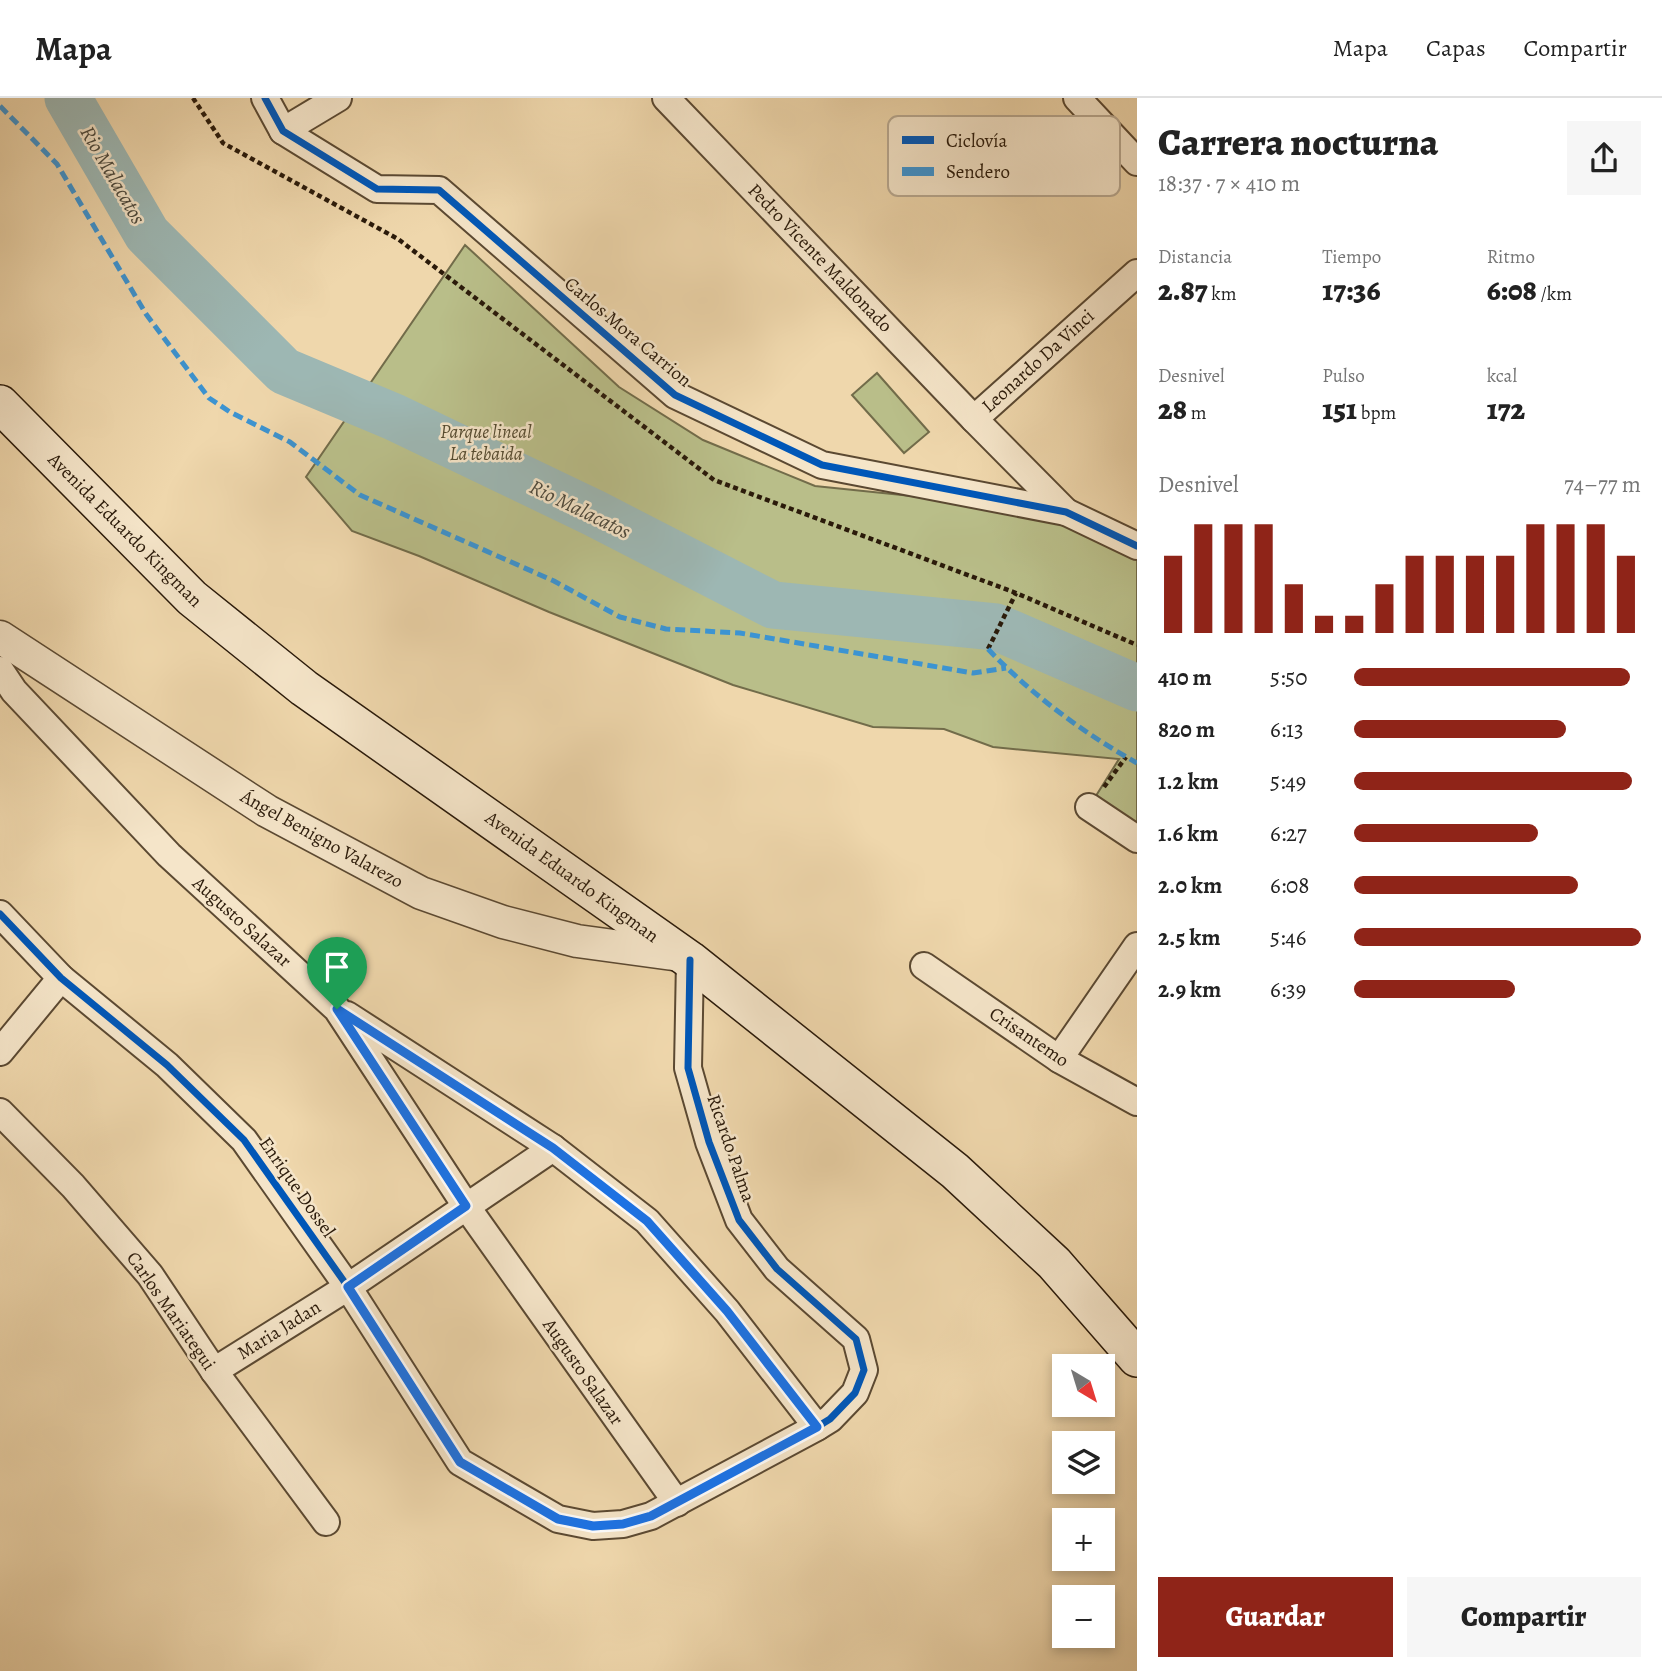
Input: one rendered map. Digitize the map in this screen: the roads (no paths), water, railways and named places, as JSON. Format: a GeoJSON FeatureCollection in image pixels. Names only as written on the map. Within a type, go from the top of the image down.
{"type":"FeatureCollection","features":[{"type":"Feature","properties":{"kind":"main road","name":"Avenida Eduardo Kingman"},"geometry":{"type":"LineString","coordinates":[[0,404],[192,598],[304,688],[685,958],[955,1171],[1054,1263],[1137,1358]]}},
{"type":"Feature","properties":{"kind":"street","name":"Carlos Mora Carrion"},"geometry":{"type":"LineString","coordinates":[[265,98],[283,131],[377,189],[439,190],[675,395],[822,465],[1066,512]]}},
{"type":"Feature","properties":{"kind":"street"},"geometry":{"type":"LineString","coordinates":[[283,131],[338,98]]}},
{"type":"Feature","properties":{"kind":"street","name":"Pedro Vicente Maldonado"},"geometry":{"type":"LineString","coordinates":[[666,98],[974,419]]}},
{"type":"Feature","properties":{"kind":"street"},"geometry":{"type":"LineString","coordinates":[[1077,98],[1094,116]]}},
{"type":"Feature","properties":{"kind":"street"},"geometry":{"type":"LineString","coordinates":[[1120,144],[1137,162]]}},
{"type":"Feature","properties":{"kind":"street","name":"Leonardo Da Vinci"},"geometry":{"type":"LineString","coordinates":[[1066,512],[974,419],[1137,272]]}},
{"type":"Feature","properties":{"kind":"street"},"geometry":{"type":"LineString","coordinates":[[1066,512],[1137,545]]}},
{"type":"Feature","properties":{"kind":"street","name":"Ángel Benigno Valarezo"},"geometry":{"type":"LineString","coordinates":[[0,637],[267,811],[421,893],[503,922],[577,941],[685,958]]}},
{"type":"Feature","properties":{"kind":"street","name":"Augusto Salazar"},"geometry":{"type":"LineString","coordinates":[[0,670],[13,691],[169,855],[337,1009],[466,1206],[677,1503]]}},
{"type":"Feature","properties":{"kind":"street"},"geometry":{"type":"LineString","coordinates":[[1089,807],[1137,839]]}},
{"type":"Feature","properties":{"kind":"street","name":"Enrique Dossel"},"geometry":{"type":"LineString","coordinates":[[0,914],[61,978],[167,1065],[244,1140],[348,1287],[460,1462]]}},
{"type":"Feature","properties":{"kind":"street"},"geometry":{"type":"LineString","coordinates":[[1059,1059],[1137,946]]}},
{"type":"Feature","properties":{"kind":"street","name":"Ricardo Palma"},"geometry":{"type":"LineString","coordinates":[[460,1462],[558,1519],[593,1526],[623,1524],[651,1516],[677,1503],[817,1427],[830,1419],[855,1393],[864,1370],[856,1339],[777,1269],[739,1220],[709,1142],[688,1068],[685,958]]}},
{"type":"Feature","properties":{"kind":"street","name":"Crisantemo"},"geometry":{"type":"LineString","coordinates":[[924,966],[1059,1059],[1137,1102]]}},
{"type":"Feature","properties":{"kind":"street"},"geometry":{"type":"LineString","coordinates":[[0,1052],[61,978]]}},
{"type":"Feature","properties":{"kind":"street"},"geometry":{"type":"LineString","coordinates":[[337,1009],[553,1148],[647,1221],[727,1311],[817,1427]]}},
{"type":"Feature","properties":{"kind":"street","name":"Carlos Mariategui"},"geometry":{"type":"LineString","coordinates":[[0,1112],[73,1186],[150,1275],[214,1371],[326,1522]]}},
{"type":"Feature","properties":{"kind":"street","name":"Maria Jadan"},"geometry":{"type":"LineString","coordinates":[[214,1371],[348,1287],[553,1148]]}},
{"type":"Feature","properties":{"kind":"waterway","name":"Rio Malacatos"},"geometry":{"type":"LineString","coordinates":[[68,98],[147,234],[284,371],[394,417],[594,513],[773,605],[996,627],[1137,688]]}},
{"type":"Feature","properties":{"kind":"park label","name":"Parque lineal La tebaida"},"geometry":{"type":"Point","coordinates":[486,443]}}]}
